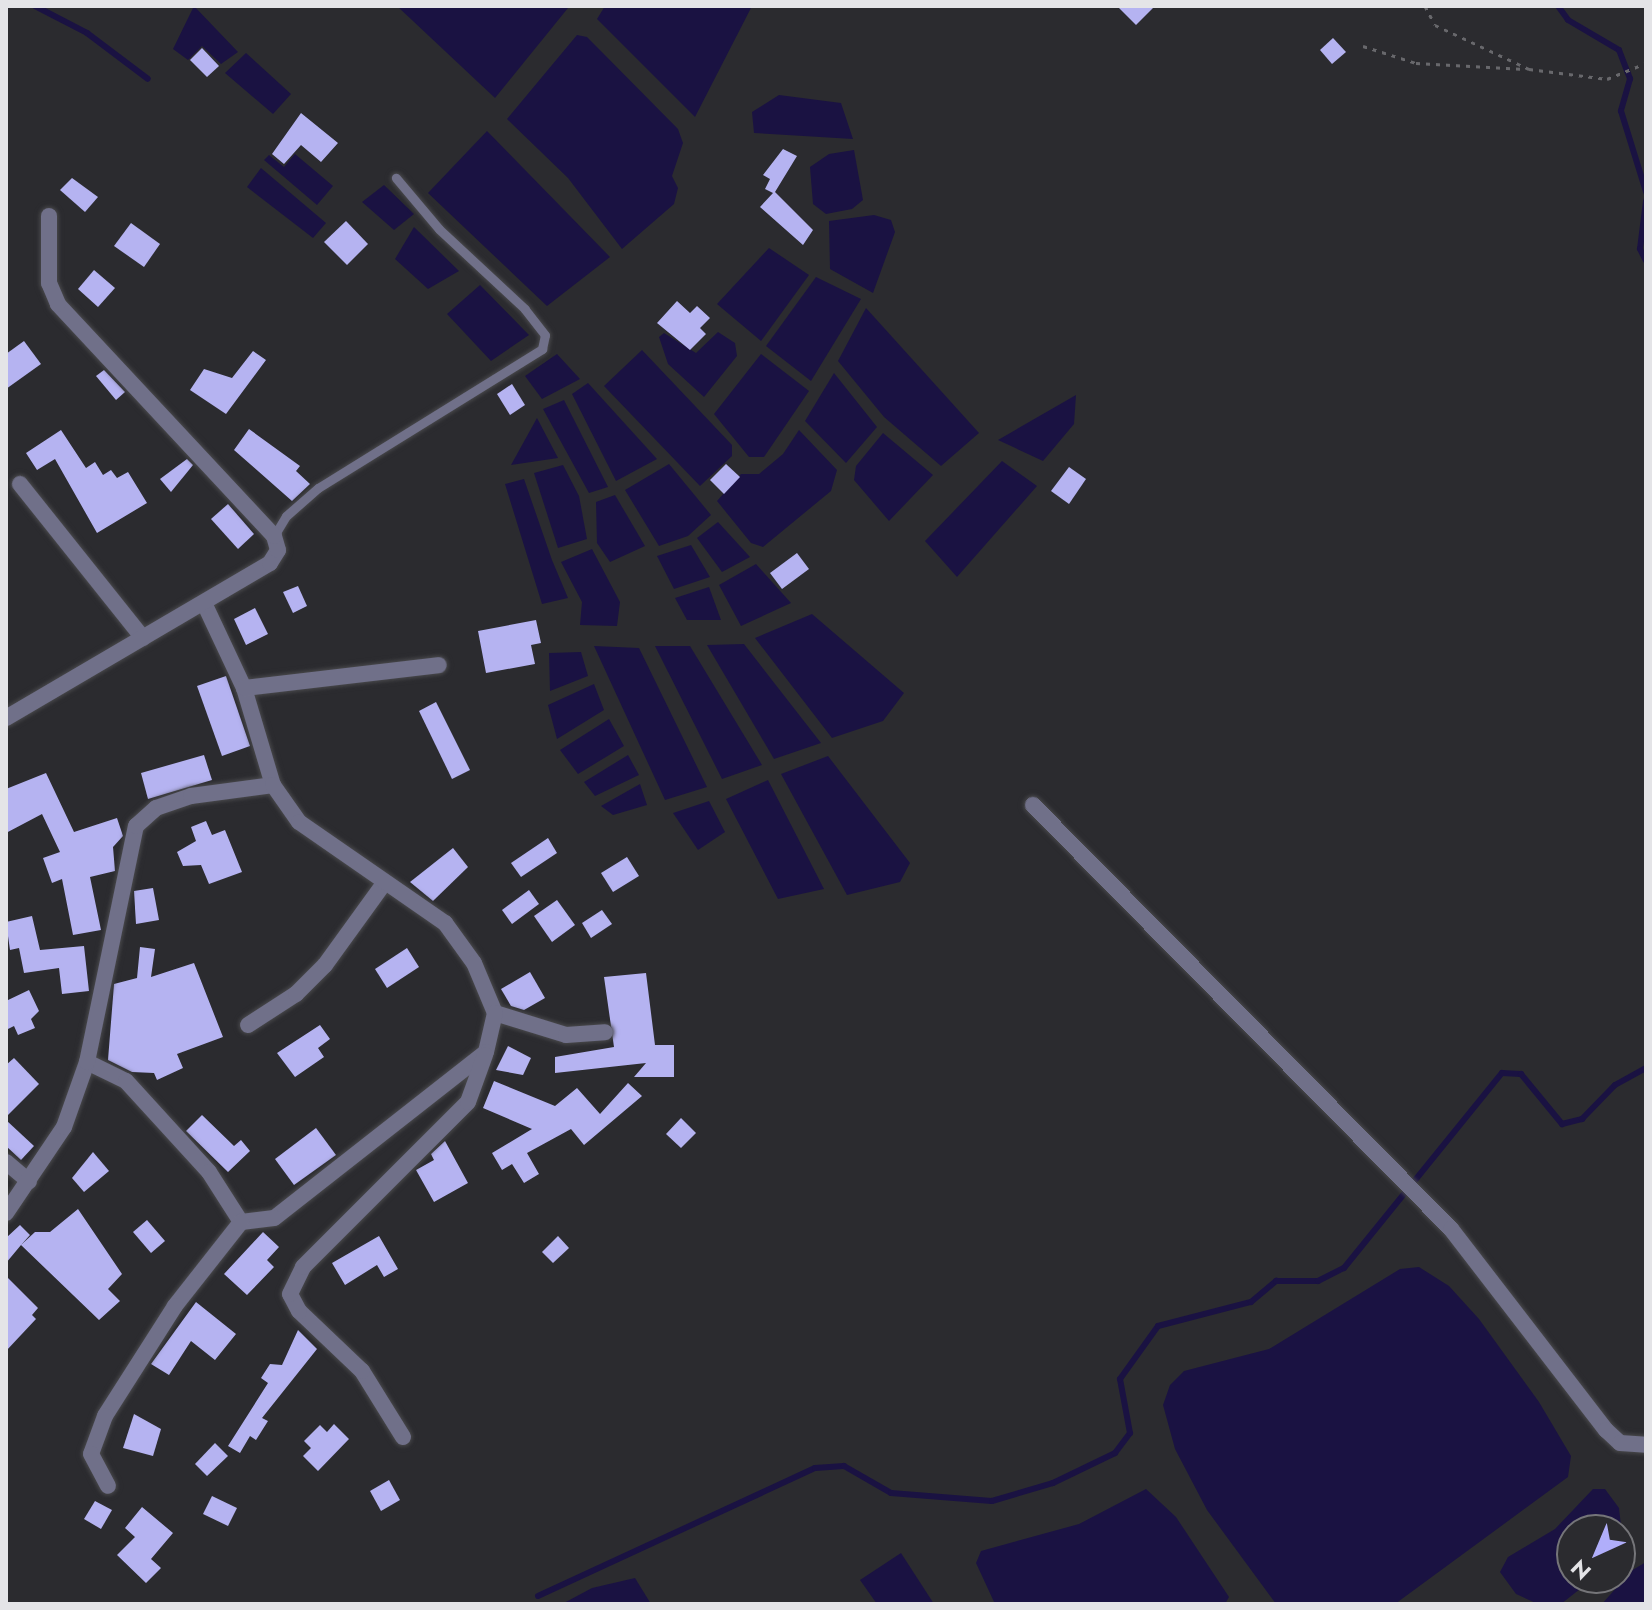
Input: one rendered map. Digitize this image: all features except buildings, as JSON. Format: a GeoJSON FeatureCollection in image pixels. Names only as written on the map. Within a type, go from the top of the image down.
{"type":"FeatureCollection","features":[{"type":"Feature","properties":{"kind":"street"},"geometry":{"type":"LineString","coordinates":[[6,718],[270,563],[278,550],[274,536],[58,304],[49,283],[49,216]]}},
{"type":"Feature","properties":{"kind":"street"},"geometry":{"type":"LineString","coordinates":[[20,484],[143,638]]}},
{"type":"Feature","properties":{"kind":"street"},"geometry":{"type":"LineString","coordinates":[[204,603],[244,688],[273,785],[299,822],[383,885],[445,923],[474,963],[495,1013],[486,1052],[468,1102],[303,1267],[290,1294],[299,1311],[362,1371],[403,1437]]}},
{"type":"Feature","properties":{"kind":"street"},"geometry":{"type":"LineString","coordinates":[[244,688],[439,665]]}},
{"type":"Feature","properties":{"kind":"street"},"geometry":{"type":"LineString","coordinates":[[6,1213],[64,1127],[87,1062],[136,826],[156,808],[191,796],[273,785]]}},
{"type":"Feature","properties":{"kind":"street"},"geometry":{"type":"LineString","coordinates":[[1033,805],[1451,1229],[1606,1430],[1620,1443],[1646,1445]]}},
{"type":"Feature","properties":{"kind":"street"},"geometry":{"type":"LineString","coordinates":[[248,1025],[296,994],[325,965],[383,885]]}},
{"type":"Feature","properties":{"kind":"street"},"geometry":{"type":"LineString","coordinates":[[495,1013],[566,1035],[605,1032]]}},
{"type":"Feature","properties":{"kind":"street"},"geometry":{"type":"LineString","coordinates":[[108,1486],[91,1454],[105,1416],[175,1306],[241,1222],[274,1218],[486,1052]]}},
{"type":"Feature","properties":{"kind":"street"},"geometry":{"type":"LineString","coordinates":[[87,1062],[126,1081],[209,1172],[241,1222]]}},
{"type":"Feature","properties":{"kind":"street"},"geometry":{"type":"LineString","coordinates":[[6,1162],[29,1181]]}},
{"type":"Feature","properties":{"kind":"lane"},"geometry":{"type":"LineString","coordinates":[[274,536],[286,516],[318,488],[542,349],[545,335],[525,309],[439,229],[396,178]]}},
{"type":"Feature","properties":{"kind":"path"},"geometry":{"type":"LineString","coordinates":[[1425,6],[1435,25],[1529,69]]}},
{"type":"Feature","properties":{"kind":"path"},"geometry":{"type":"LineString","coordinates":[[1363,46],[1416,63],[1529,69],[1607,79],[1646,63]]}},
{"type":"Feature","properties":{"kind":"shaded area"},"geometry":{"type":"Polygon","coordinates":[[[194,6],[238,52],[221,64],[202,46],[188,60],[173,49],[194,6]]]}},
{"type":"Feature","properties":{"kind":"shaded area"},"geometry":{"type":"Polygon","coordinates":[[[397,6],[565,6],[568,8],[495,98],[397,6]]]}},
{"type":"Feature","properties":{"kind":"shaded area"},"geometry":{"type":"Polygon","coordinates":[[[605,6],[752,6],[695,117],[597,19],[605,6]]]}},
{"type":"Feature","properties":{"kind":"shaded area"},"geometry":{"type":"Polygon","coordinates":[[[577,35],[587,37],[678,129],[683,143],[672,176],[678,188],[674,204],[622,249],[568,178],[507,119],[577,35]]]}},
{"type":"Feature","properties":{"kind":"shaded area"},"geometry":{"type":"Polygon","coordinates":[[[246,53],[291,94],[273,114],[225,73],[246,53]]]}},
{"type":"Feature","properties":{"kind":"shaded area"},"geometry":{"type":"Polygon","coordinates":[[[779,95],[841,103],[853,139],[754,133],[752,112],[779,95]]]}},
{"type":"Feature","properties":{"kind":"shaded area"},"geometry":{"type":"Polygon","coordinates":[[[487,131],[610,257],[547,306],[428,193],[487,131]]]}},
{"type":"Feature","properties":{"kind":"shaded area"},"geometry":{"type":"Polygon","coordinates":[[[854,150],[863,200],[852,209],[826,214],[813,204],[810,167],[829,154],[854,150]]]}},
{"type":"Feature","properties":{"kind":"shaded area"},"geometry":{"type":"Polygon","coordinates":[[[295,154],[333,186],[317,205],[264,160],[269,155],[284,167],[295,154]]]}},
{"type":"Feature","properties":{"kind":"shaded area"},"geometry":{"type":"Polygon","coordinates":[[[261,168],[326,223],[313,238],[247,187],[261,168]]]}},
{"type":"Feature","properties":{"kind":"shaded area"},"geometry":{"type":"Polygon","coordinates":[[[384,185],[414,214],[394,230],[362,202],[384,185]]]}},
{"type":"Feature","properties":{"kind":"shaded area"},"geometry":{"type":"Polygon","coordinates":[[[874,215],[891,220],[895,232],[873,293],[830,269],[829,221],[874,215]]]}},
{"type":"Feature","properties":{"kind":"shaded area"},"geometry":{"type":"Polygon","coordinates":[[[414,227],[459,271],[428,289],[395,259],[414,227]]]}},
{"type":"Feature","properties":{"kind":"shaded area"},"geometry":{"type":"Polygon","coordinates":[[[769,248],[809,275],[761,341],[717,304],[769,248]]]}},
{"type":"Feature","properties":{"kind":"shaded area"},"geometry":{"type":"Polygon","coordinates":[[[816,277],[861,299],[811,381],[766,346],[816,277]]]}},
{"type":"Feature","properties":{"kind":"shaded area"},"geometry":{"type":"Polygon","coordinates":[[[480,285],[529,335],[491,361],[447,314],[480,285]]]}},
{"type":"Feature","properties":{"kind":"shaded area"},"geometry":{"type":"Polygon","coordinates":[[[866,308],[979,433],[941,466],[884,417],[838,361],[866,308]]]}},
{"type":"Feature","properties":{"kind":"shaded area"},"geometry":{"type":"Polygon","coordinates":[[[718,332],[735,343],[737,356],[704,397],[668,364],[659,337],[664,333],[696,353],[718,332]]]}},
{"type":"Feature","properties":{"kind":"shaded area"},"geometry":{"type":"Polygon","coordinates":[[[642,350],[732,445],[732,456],[700,486],[604,386],[642,350]]]}},
{"type":"Feature","properties":{"kind":"shaded area"},"geometry":{"type":"Polygon","coordinates":[[[557,354],[580,379],[542,399],[525,376],[557,354]]]}},
{"type":"Feature","properties":{"kind":"shaded area"},"geometry":{"type":"Polygon","coordinates":[[[761,354],[809,391],[764,457],[749,457],[714,414],[761,354]]]}},
{"type":"Feature","properties":{"kind":"shaded area"},"geometry":{"type":"Polygon","coordinates":[[[834,373],[877,427],[846,463],[805,421],[834,373]]]}},
{"type":"Feature","properties":{"kind":"shaded area"},"geometry":{"type":"Polygon","coordinates":[[[588,383],[657,459],[616,481],[572,394],[588,383]]]}},
{"type":"Feature","properties":{"kind":"shaded area"},"geometry":{"type":"Polygon","coordinates":[[[1076,395],[1074,424],[1043,461],[998,440],[1076,395]]]}},
{"type":"Feature","properties":{"kind":"shaded area"},"geometry":{"type":"Polygon","coordinates":[[[564,400],[608,487],[589,493],[543,409],[564,400]]]}},
{"type":"Feature","properties":{"kind":"shaded area"},"geometry":{"type":"Polygon","coordinates":[[[537,418],[558,458],[511,465],[537,418]]]}},
{"type":"Feature","properties":{"kind":"shaded area"},"geometry":{"type":"Polygon","coordinates":[[[799,430],[837,470],[831,491],[763,547],[751,543],[717,501],[741,474],[759,474],[783,454],[799,430]]]}},
{"type":"Feature","properties":{"kind":"shaded area"},"geometry":{"type":"Polygon","coordinates":[[[883,433],[933,475],[889,521],[854,480],[856,466],[883,433]]]}},
{"type":"Feature","properties":{"kind":"shaded area"},"geometry":{"type":"Polygon","coordinates":[[[1002,461],[1037,486],[957,577],[925,541],[1002,461]]]}},
{"type":"Feature","properties":{"kind":"shaded area"},"geometry":{"type":"Polygon","coordinates":[[[669,464],[711,515],[688,536],[659,546],[625,490],[669,464]]]}},
{"type":"Feature","properties":{"kind":"shaded area"},"geometry":{"type":"Polygon","coordinates":[[[563,465],[579,496],[587,539],[558,548],[534,473],[563,465]]]}},
{"type":"Feature","properties":{"kind":"shaded area"},"geometry":{"type":"Polygon","coordinates":[[[524,479],[568,598],[542,604],[505,484],[524,479]]]}},
{"type":"Feature","properties":{"kind":"shaded area"},"geometry":{"type":"Polygon","coordinates":[[[615,495],[645,546],[610,562],[597,543],[596,502],[615,495]]]}},
{"type":"Feature","properties":{"kind":"shaded area"},"geometry":{"type":"Polygon","coordinates":[[[718,522],[750,557],[722,572],[697,538],[718,522]]]}},
{"type":"Feature","properties":{"kind":"shaded area"},"geometry":{"type":"Polygon","coordinates":[[[691,545],[710,577],[674,589],[657,556],[691,545]]]}},
{"type":"Feature","properties":{"kind":"shaded area"},"geometry":{"type":"Polygon","coordinates":[[[592,549],[620,602],[617,626],[580,625],[582,602],[561,562],[592,549]]]}},
{"type":"Feature","properties":{"kind":"shaded area"},"geometry":{"type":"Polygon","coordinates":[[[756,564],[791,603],[741,626],[719,585],[756,564]]]}},
{"type":"Feature","properties":{"kind":"shaded area"},"geometry":{"type":"Polygon","coordinates":[[[709,587],[721,620],[687,620],[675,598],[709,587]]]}},
{"type":"Feature","properties":{"kind":"shaded area"},"geometry":{"type":"Polygon","coordinates":[[[812,614],[904,693],[883,721],[832,738],[755,638],[812,614]]]}},
{"type":"Feature","properties":{"kind":"shaded area"},"geometry":{"type":"Polygon","coordinates":[[[744,644],[821,743],[774,759],[707,645],[744,644]]]}},
{"type":"Feature","properties":{"kind":"shaded area"},"geometry":{"type":"Polygon","coordinates":[[[594,646],[639,648],[707,787],[665,800],[594,646]]]}},
{"type":"Feature","properties":{"kind":"shaded area"},"geometry":{"type":"Polygon","coordinates":[[[655,646],[690,646],[762,765],[722,779],[655,646]]]}},
{"type":"Feature","properties":{"kind":"shaded area"},"geometry":{"type":"Polygon","coordinates":[[[581,652],[588,676],[550,691],[549,653],[581,652]]]}},
{"type":"Feature","properties":{"kind":"shaded area"},"geometry":{"type":"Polygon","coordinates":[[[594,684],[604,710],[557,739],[548,705],[594,684]]]}},
{"type":"Feature","properties":{"kind":"shaded area"},"geometry":{"type":"Polygon","coordinates":[[[609,719],[624,746],[578,774],[560,750],[609,719]]]}},
{"type":"Feature","properties":{"kind":"shaded area"},"geometry":{"type":"Polygon","coordinates":[[[628,755],[639,775],[595,796],[584,782],[628,755]]]}},
{"type":"Feature","properties":{"kind":"shaded area"},"geometry":{"type":"Polygon","coordinates":[[[828,756],[910,863],[900,882],[847,895],[781,774],[828,756]]]}},
{"type":"Feature","properties":{"kind":"shaded area"},"geometry":{"type":"Polygon","coordinates":[[[768,780],[824,889],[778,899],[726,799],[768,780]]]}},
{"type":"Feature","properties":{"kind":"shaded area"},"geometry":{"type":"Polygon","coordinates":[[[640,784],[647,805],[613,815],[601,806],[640,784]]]}},
{"type":"Feature","properties":{"kind":"shaded area"},"geometry":{"type":"Polygon","coordinates":[[[709,801],[725,832],[698,850],[673,813],[709,801]]]}},
{"type":"Feature","properties":{"kind":"shaded area"},"geometry":{"type":"Polygon","coordinates":[[[1419,1267],[1449,1286],[1479,1319],[1539,1402],[1571,1456],[1568,1477],[1395,1604],[1276,1604],[1207,1510],[1175,1449],[1163,1405],[1170,1385],[1184,1371],[1269,1349],[1400,1269],[1419,1267]]]}},
{"type":"Feature","properties":{"kind":"shaded area"},"geometry":{"type":"Polygon","coordinates":[[[1146,1489],[1176,1517],[1229,1597],[1225,1604],[995,1604],[976,1563],[981,1551],[1079,1524],[1146,1489]]]}},
{"type":"Feature","properties":{"kind":"shaded area"},"geometry":{"type":"Polygon","coordinates":[[[1593,1489],[1605,1489],[1619,1508],[1620,1514],[1569,1514],[1593,1489]]]}},
{"type":"Feature","properties":{"kind":"shaded area"},"geometry":{"type":"Polygon","coordinates":[[[1555,1529],[1556,1594],[1574,1594],[1561,1604],[1538,1604],[1516,1594],[1500,1572],[1508,1557],[1555,1529]]]}},
{"type":"Feature","properties":{"kind":"shaded area"},"geometry":{"type":"Polygon","coordinates":[[[901,1553],[934,1604],[877,1604],[860,1580],[901,1553]]]}},
{"type":"Feature","properties":{"kind":"shaded area"},"geometry":{"type":"Polygon","coordinates":[[[1646,1562],[1646,1604],[1602,1604],[1611,1594],[1636,1594],[1636,1568],[1646,1562]]]}},
{"type":"Feature","properties":{"kind":"shaded area"},"geometry":{"type":"Polygon","coordinates":[[[635,1578],[651,1604],[562,1604],[592,1588],[635,1578]]]}},
{"type":"Feature","properties":{"kind":"waterway"},"geometry":{"type":"LineString","coordinates":[[35,6],[87,33],[148,79]]}},
{"type":"Feature","properties":{"kind":"waterway"},"geometry":{"type":"LineString","coordinates":[[1558,6],[1568,20],[1619,50],[1630,79],[1621,111],[1646,192]]}},
{"type":"Feature","properties":{"kind":"waterway"},"geometry":{"type":"LineString","coordinates":[[1646,201],[1640,249],[1646,261]]}},
{"type":"Feature","properties":{"kind":"waterway"},"geometry":{"type":"LineString","coordinates":[[538,1596],[815,1468],[844,1466],[891,1493],[992,1501],[1053,1483],[1115,1453],[1130,1433],[1120,1379],[1158,1326],[1251,1302],[1276,1281],[1318,1281],[1344,1268],[1502,1073],[1521,1074],[1562,1124],[1582,1119],[1615,1085],[1646,1068]]}}]}
